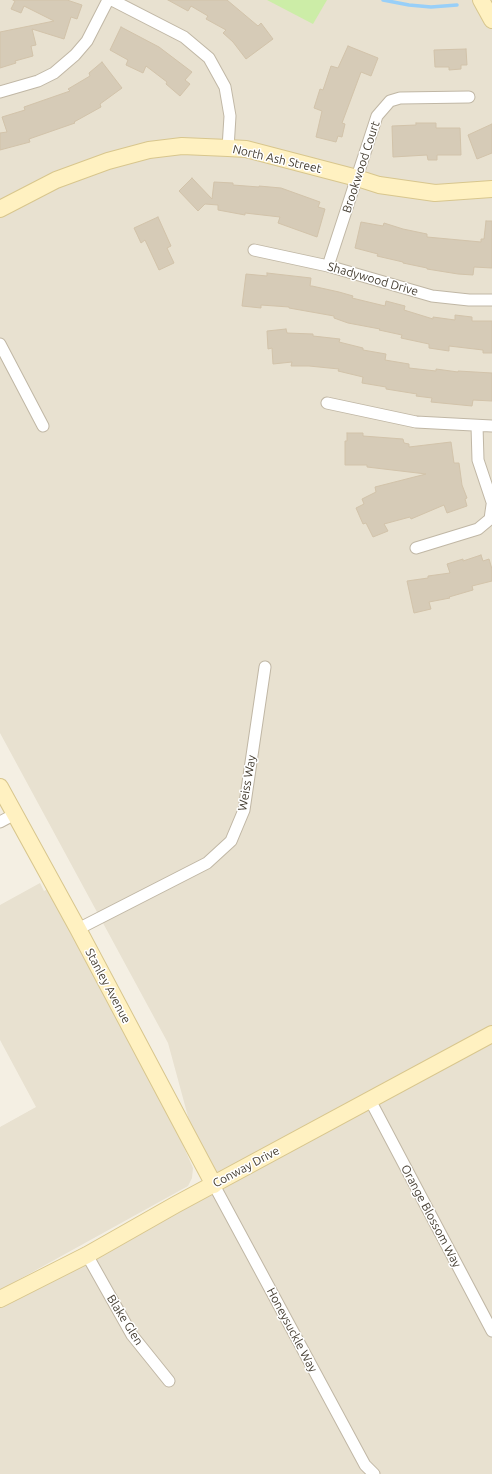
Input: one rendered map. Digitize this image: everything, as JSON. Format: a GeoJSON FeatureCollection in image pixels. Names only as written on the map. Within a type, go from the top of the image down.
{"type":"FeatureCollection","features":[{"type":"Feature","properties":{"kind":"street"},"geometry":{"type":"LineString","coordinates":[[0,92],[54,73],[76,54],[87,41],[108,0]]}},
{"type":"Feature","properties":{"kind":"street"},"geometry":{"type":"LineString","coordinates":[[112,0],[184,37],[209,58],[225,87],[230,116],[228,148]]}},
{"type":"Feature","properties":{"kind":"street"},"geometry":{"type":"LineString","coordinates":[[482,0],[492,20]]}},
{"type":"Feature","properties":{"kind":"street","name":"Brookwood Court"},"geometry":{"type":"LineString","coordinates":[[328,266],[377,116],[390,101],[400,98],[469,97]]}},
{"type":"Feature","properties":{"kind":"street","name":"North Ash Street"},"geometry":{"type":"LineString","coordinates":[[0,209],[56,180],[108,161],[149,150],[176,147],[246,149],[379,185],[435,193],[492,189]]}},
{"type":"Feature","properties":{"kind":"street","name":"Shadywood Drive"},"geometry":{"type":"LineString","coordinates":[[254,250],[328,266],[432,296],[469,300],[492,300]]}},
{"type":"Feature","properties":{"kind":"street"},"geometry":{"type":"LineString","coordinates":[[0,344],[43,426]]}},
{"type":"Feature","properties":{"kind":"street"},"geometry":{"type":"LineString","coordinates":[[327,403],[416,422],[492,426]]}},
{"type":"Feature","properties":{"kind":"street"},"geometry":{"type":"LineString","coordinates":[[416,548],[478,529],[490,519],[492,504],[478,460],[477,426]]}},
{"type":"Feature","properties":{"kind":"street","name":"Weiss Way"},"geometry":{"type":"LineString","coordinates":[[78,929],[207,864],[230,841],[244,810],[264,667]]}},
{"type":"Feature","properties":{"kind":"street","name":"Stanley Avenue"},"geometry":{"type":"LineString","coordinates":[[0,787],[78,929],[214,1185]]}},
{"type":"Feature","properties":{"kind":"street"},"geometry":{"type":"LineString","coordinates":[[0,822],[15,814]]}},
{"type":"Feature","properties":{"kind":"street","name":"Conway Drive"},"geometry":{"type":"LineString","coordinates":[[0,1300],[87,1255],[492,1034]]}},
{"type":"Feature","properties":{"kind":"street","name":"Orange Blossom Way"},"geometry":{"type":"LineString","coordinates":[[370,1100],[492,1332]]}},
{"type":"Feature","properties":{"kind":"street","name":"Honeysuckle Way"},"geometry":{"type":"LineString","coordinates":[[214,1185],[365,1465],[374,1474]]}},
{"type":"Feature","properties":{"kind":"street","name":"Blake Glen"},"geometry":{"type":"LineString","coordinates":[[87,1255],[132,1335],[169,1381]]}},
{"type":"Feature","properties":{"kind":"shaded area"},"geometry":{"type":"Polygon","coordinates":[[[0,0],[492,0],[492,1474],[0,1474],[0,1299],[214,1185],[199,1157],[168,1043],[0,733],[0,0]]]}},
{"type":"Feature","properties":{"kind":"shaded area"},"geometry":{"type":"Polygon","coordinates":[[[40,883],[44,891],[48,889],[173,1122],[193,1168],[192,1178],[188,1186],[0,1290],[0,1127],[36,1107],[0,1040],[0,905],[40,883]]]}},
{"type":"Feature","properties":{"kind":"green space"},"geometry":{"type":"Polygon","coordinates":[[[267,0],[327,0],[313,24],[267,0]]]}},
{"type":"Feature","properties":{"kind":"building"},"geometry":{"type":"Polygon","coordinates":[[[13,0],[67,0],[82,5],[77,19],[71,17],[64,39],[32,29],[36,45],[31,46],[33,56],[15,61],[16,63],[0,68],[0,32],[54,21],[24,6],[21,13],[11,9],[15,1],[13,0]]]}},
{"type":"Feature","properties":{"kind":"building"},"geometry":{"type":"Polygon","coordinates":[[[168,0],[227,0],[258,26],[261,23],[273,39],[246,59],[233,42],[223,33],[226,30],[206,19],[208,16],[191,6],[188,11],[168,0]]]}},
{"type":"Feature","properties":{"kind":"building"},"geometry":{"type":"Polygon","coordinates":[[[121,27],[159,47],[192,72],[185,80],[190,84],[180,96],[166,84],[167,82],[146,66],[143,73],[126,65],[128,60],[110,50],[121,27]]]}},
{"type":"Feature","properties":{"kind":"building"},"geometry":{"type":"Polygon","coordinates":[[[348,46],[378,58],[371,76],[361,72],[342,123],[345,124],[342,137],[338,136],[336,142],[316,137],[322,111],[314,108],[320,89],[323,90],[331,66],[338,68],[348,46]]]}},
{"type":"Feature","properties":{"kind":"building"},"geometry":{"type":"Polygon","coordinates":[[[466,49],[467,65],[461,65],[461,69],[449,70],[449,67],[435,67],[434,50],[466,49]]]}},
{"type":"Feature","properties":{"kind":"building"},"geometry":{"type":"Polygon","coordinates":[[[102,62],[122,88],[100,104],[101,107],[74,122],[75,123],[29,139],[30,142],[0,150],[0,133],[7,132],[2,117],[25,110],[24,107],[70,91],[68,89],[90,76],[89,73],[102,62]]]}},
{"type":"Feature","properties":{"kind":"building"},"geometry":{"type":"Polygon","coordinates":[[[416,123],[436,123],[436,128],[460,128],[461,155],[437,155],[437,160],[428,160],[427,155],[393,157],[392,126],[416,125],[416,123]]]}},
{"type":"Feature","properties":{"kind":"building"},"geometry":{"type":"Polygon","coordinates":[[[492,124],[492,153],[477,159],[468,135],[492,124]]]}},
{"type":"Feature","properties":{"kind":"building"},"geometry":{"type":"Polygon","coordinates":[[[192,178],[212,199],[214,182],[233,183],[233,185],[281,188],[320,202],[318,207],[325,209],[317,237],[278,223],[280,217],[245,213],[245,215],[218,210],[218,205],[205,204],[198,211],[179,191],[192,178]]]}},
{"type":"Feature","properties":{"kind":"building"},"geometry":{"type":"Polygon","coordinates":[[[158,217],[171,246],[167,248],[174,263],[159,270],[145,240],[141,243],[134,228],[158,217]]]}},
{"type":"Feature","properties":{"kind":"building"},"geometry":{"type":"Polygon","coordinates":[[[486,221],[492,221],[492,268],[474,267],[473,275],[427,269],[377,256],[378,254],[355,248],[361,222],[383,226],[384,223],[427,234],[427,237],[481,242],[481,239],[484,239],[486,221]]]}},
{"type":"Feature","properties":{"kind":"building"},"geometry":{"type":"Polygon","coordinates":[[[267,273],[311,278],[310,286],[339,292],[353,296],[352,298],[385,306],[386,301],[405,306],[404,310],[433,319],[433,317],[455,320],[455,315],[472,317],[472,321],[492,321],[492,353],[483,353],[483,350],[449,346],[449,351],[429,348],[429,344],[401,338],[402,335],[348,323],[334,318],[334,316],[289,307],[261,305],[261,308],[242,306],[246,274],[267,276],[267,273]]]}},
{"type":"Feature","properties":{"kind":"building"},"geometry":{"type":"Polygon","coordinates":[[[286,329],[287,333],[313,334],[313,336],[340,339],[339,342],[363,348],[363,350],[386,354],[385,360],[409,364],[409,368],[436,371],[436,369],[458,372],[492,373],[492,401],[473,400],[472,406],[431,402],[432,398],[416,396],[417,394],[362,383],[363,377],[338,371],[339,369],[291,366],[292,362],[273,364],[272,348],[268,349],[267,331],[286,329]]]}},
{"type":"Feature","properties":{"kind":"building"},"geometry":{"type":"Polygon","coordinates":[[[347,433],[363,433],[363,436],[403,439],[404,443],[409,444],[409,447],[451,442],[454,463],[459,463],[462,485],[467,498],[465,499],[467,506],[447,513],[444,505],[411,519],[410,517],[384,524],[388,531],[373,537],[366,523],[363,524],[356,508],[364,504],[362,499],[376,492],[375,487],[426,474],[367,467],[367,465],[345,465],[345,441],[347,441],[347,433]]]}},
{"type":"Feature","properties":{"kind":"building"},"geometry":{"type":"Polygon","coordinates":[[[481,555],[483,561],[489,559],[492,569],[492,581],[472,586],[473,590],[449,597],[450,598],[429,602],[431,609],[414,613],[407,581],[450,573],[447,564],[481,555]]]}},
{"type":"Feature","properties":{"kind":"waterway"},"geometry":{"type":"LineString","coordinates":[[383,0],[431,7],[457,5]]}}]}
